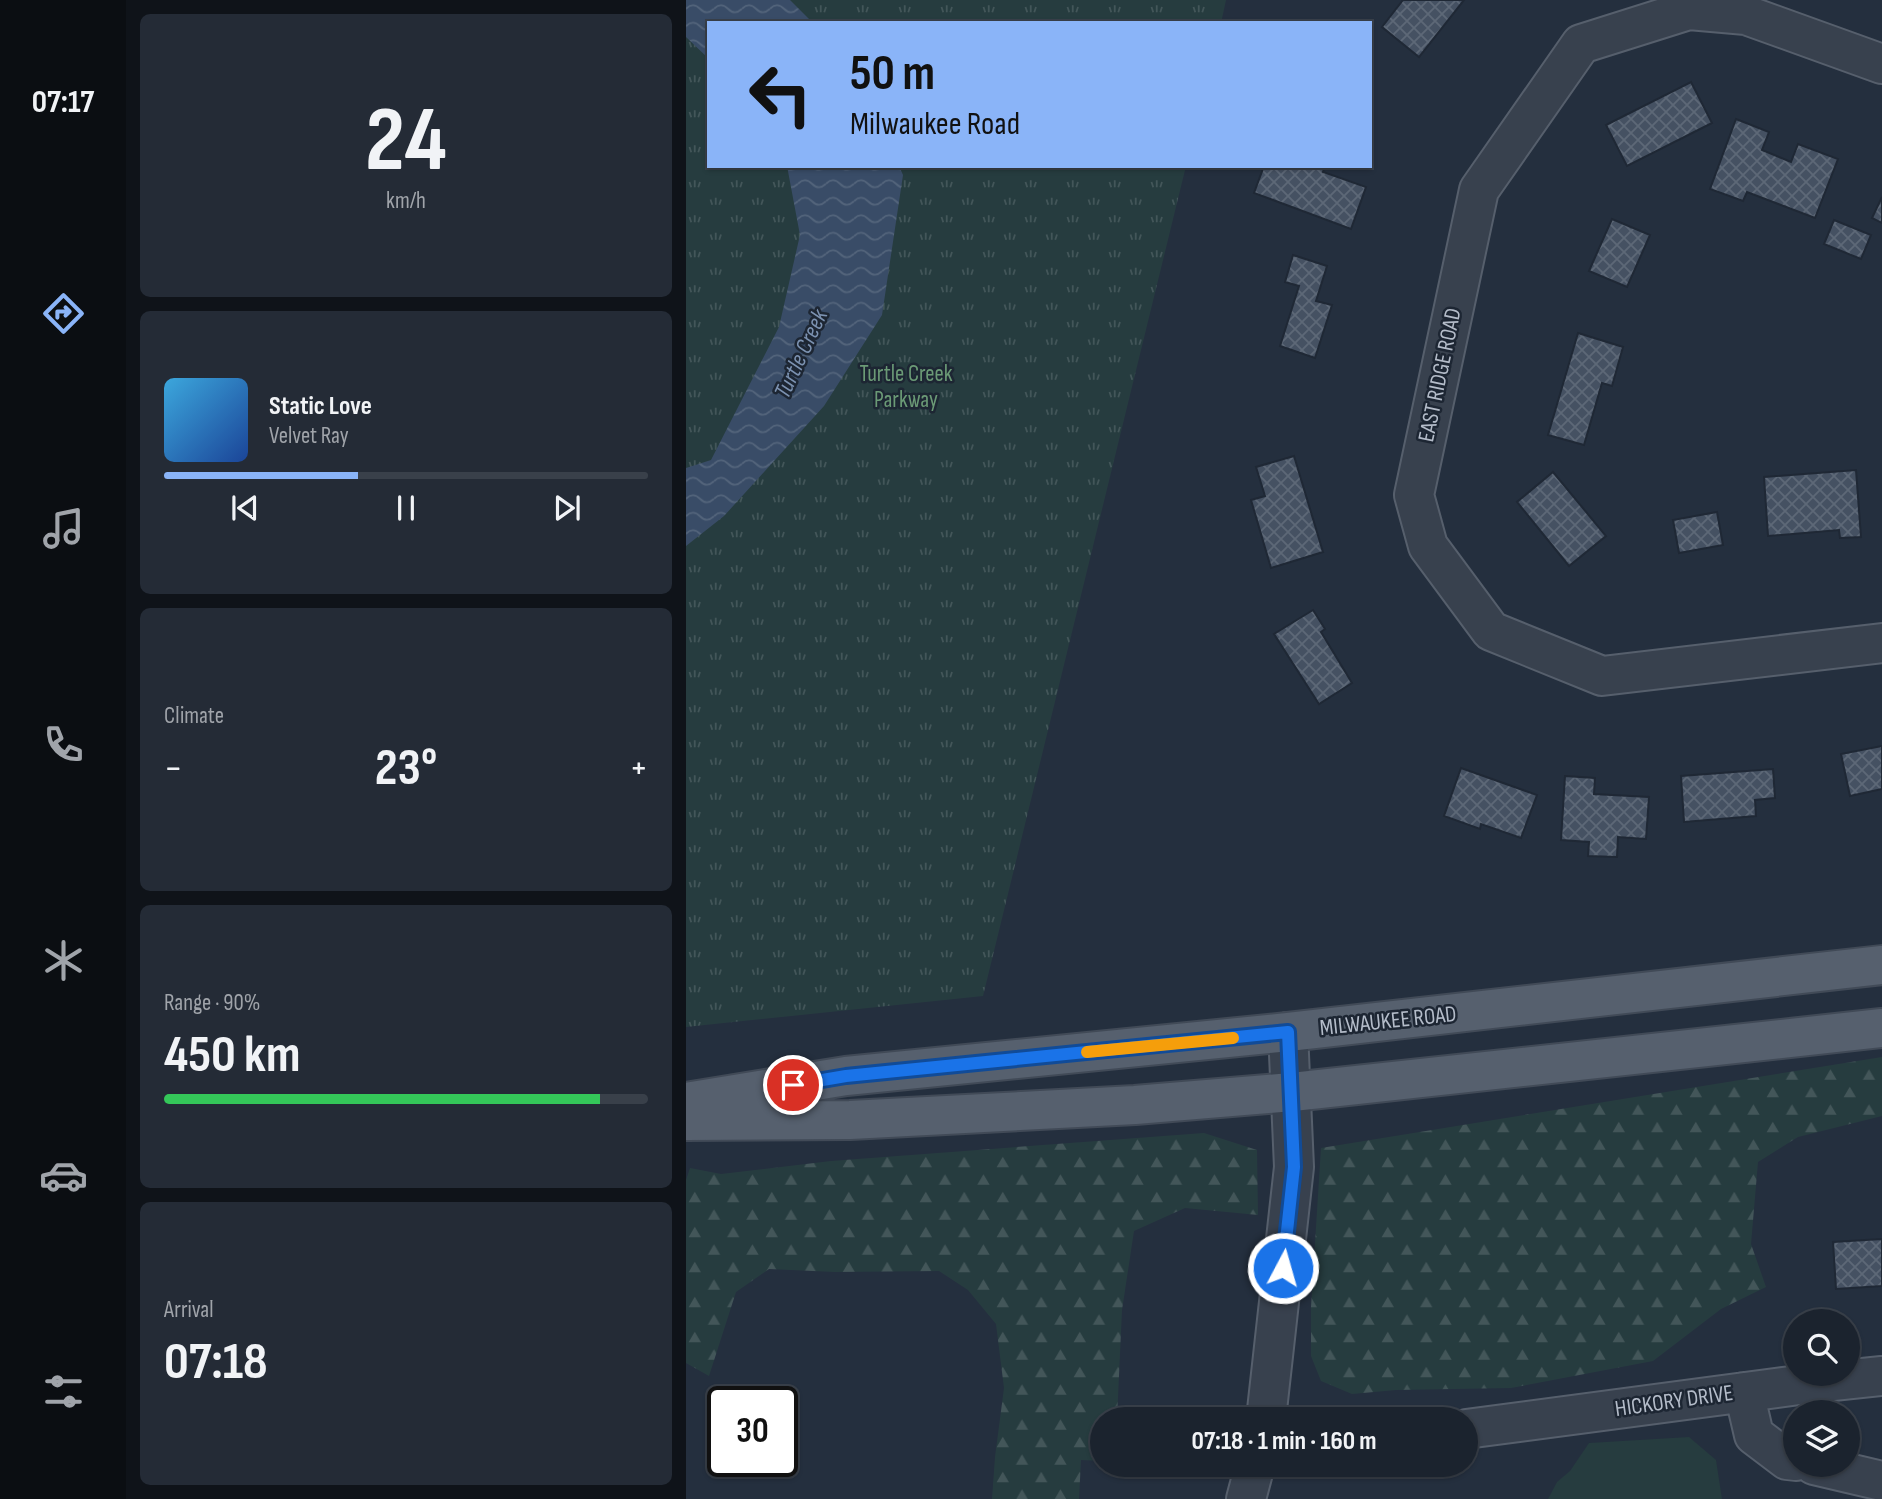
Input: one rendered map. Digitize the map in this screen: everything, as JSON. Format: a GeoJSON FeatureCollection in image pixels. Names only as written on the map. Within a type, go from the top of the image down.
{"type":"FeatureCollection","features":[{"type":"Feature","properties":{"kind":"main road","name":"MILWAUKEE ROAD"},"geometry":{"type":"LineString","coordinates":[[686,1102],[846,1076],[1288,1032],[1882,965]]}},
{"type":"Feature","properties":{"kind":"main road"},"geometry":{"type":"LineString","coordinates":[[686,1121],[850,1120],[1121,1106],[1292,1092],[1882,1028]]}},
{"type":"Feature","properties":{"kind":"street","name":"EAST RIDGE ROAD"},"geometry":{"type":"LineString","coordinates":[[1882,64],[1746,15],[1689,10],[1581,44],[1479,190],[1414,495],[1428,547],[1491,631],[1602,676],[1882,643]]}},
{"type":"Feature","properties":{"kind":"street"},"geometry":{"type":"LineString","coordinates":[[1267,1407],[1294,1167],[1288,1032]]}},
{"type":"Feature","properties":{"kind":"street","name":"HICKORY DRIVE"},"geometry":{"type":"LineString","coordinates":[[1478,1427],[1744,1392],[1882,1377]]}},
{"type":"Feature","properties":{"kind":"street"},"geometry":{"type":"LineString","coordinates":[[1744,1392],[1755,1435],[1783,1457]]}},
{"type":"Feature","properties":{"kind":"street"},"geometry":{"type":"LineString","coordinates":[[1860,1476],[1882,1481]]}},
{"type":"Feature","properties":{"kind":"street"},"geometry":{"type":"LineString","coordinates":[[1246,1499],[1252,1477]]}},
{"type":"Feature","properties":{"kind":"street"},"geometry":{"type":"LineString","coordinates":[[1265,1499],[1266,1477]]}},
{"type":"Feature","properties":{"kind":"green space","name":"Turtle Creek Parkway"},"geometry":{"type":"Polygon","coordinates":[[[686,0],[1226,0],[1221,21],[707,21],[707,168],[1186,168],[983,996],[686,1027],[686,0]]]}},
{"type":"Feature","properties":{"kind":"green space"},"geometry":{"type":"Polygon","coordinates":[[[1882,1057],[1882,1116],[1798,1137],[1758,1162],[1751,1244],[1766,1287],[1721,1309],[1653,1361],[1511,1388],[1396,1390],[1352,1394],[1321,1381],[1311,1356],[1311,1307],[1321,1148],[1882,1057]]]}},
{"type":"Feature","properties":{"kind":"green space"},"geometry":{"type":"Polygon","coordinates":[[[1204,1133],[1257,1150],[1258,1215],[1185,1208],[1134,1231],[1122,1310],[1118,1407],[1090,1407],[1090,1460],[1081,1460],[1079,1499],[992,1499],[1004,1388],[996,1324],[968,1290],[939,1271],[835,1272],[769,1269],[736,1292],[709,1376],[686,1363],[686,1180],[690,1168],[721,1174],[831,1161],[1204,1133]]]}},
{"type":"Feature","properties":{"kind":"green space"},"geometry":{"type":"Polygon","coordinates":[[[1689,1437],[1716,1460],[1722,1499],[1548,1499],[1557,1482],[1570,1471],[1589,1443],[1689,1437]]]}},
{"type":"Feature","properties":{"kind":"water"},"geometry":{"type":"Polygon","coordinates":[[[686,0],[790,0],[811,21],[707,21],[707,57],[686,37],[686,0]]]}},
{"type":"Feature","properties":{"kind":"water","name":"Turtle Creek"},"geometry":{"type":"Polygon","coordinates":[[[787,168],[900,168],[903,175],[882,315],[824,406],[724,516],[686,546],[686,468],[711,460],[779,327],[800,235],[787,168]]]}},
{"type":"Feature","properties":{"kind":"building"},"geometry":{"type":"Polygon","coordinates":[[[1403,0],[1464,0],[1419,57],[1382,27],[1403,0]]]}},
{"type":"Feature","properties":{"kind":"building"},"geometry":{"type":"Polygon","coordinates":[[[1691,82],[1712,123],[1627,166],[1606,125],[1691,82]]]}},
{"type":"Feature","properties":{"kind":"building"},"geometry":{"type":"Polygon","coordinates":[[[1736,119],[1769,132],[1762,150],[1791,162],[1798,144],[1838,159],[1815,218],[1747,192],[1743,201],[1710,189],[1736,119]]]}},
{"type":"Feature","properties":{"kind":"building"},"geometry":{"type":"Polygon","coordinates":[[[1263,168],[1324,168],[1323,172],[1366,187],[1351,229],[1254,193],[1263,168]]]}},
{"type":"Feature","properties":{"kind":"building"},"geometry":{"type":"Polygon","coordinates":[[[1882,197],[1882,223],[1872,218],[1882,197]]]}},
{"type":"Feature","properties":{"kind":"building"},"geometry":{"type":"Polygon","coordinates":[[[1612,219],[1650,235],[1627,287],[1589,271],[1612,219]]]}},
{"type":"Feature","properties":{"kind":"building"},"geometry":{"type":"Polygon","coordinates":[[[1834,220],[1871,235],[1861,259],[1824,244],[1834,220]]]}},
{"type":"Feature","properties":{"kind":"building"},"geometry":{"type":"Polygon","coordinates":[[[1293,255],[1327,266],[1316,301],[1332,305],[1315,358],[1280,346],[1299,286],[1285,282],[1293,255]]]}},
{"type":"Feature","properties":{"kind":"building"},"geometry":{"type":"Polygon","coordinates":[[[1578,333],[1623,347],[1612,386],[1602,383],[1584,445],[1548,435],[1578,333]]]}},
{"type":"Feature","properties":{"kind":"building"},"geometry":{"type":"Polygon","coordinates":[[[1294,456],[1323,552],[1271,568],[1251,500],[1265,496],[1256,467],[1294,456]]]}},
{"type":"Feature","properties":{"kind":"building"},"geometry":{"type":"Polygon","coordinates":[[[1856,470],[1861,537],[1840,538],[1839,530],[1768,536],[1764,477],[1856,470]]]}},
{"type":"Feature","properties":{"kind":"building"},"geometry":{"type":"Polygon","coordinates":[[[1553,472],[1606,536],[1569,566],[1517,502],[1553,472]]]}},
{"type":"Feature","properties":{"kind":"building"},"geometry":{"type":"Polygon","coordinates":[[[1717,512],[1723,545],[1679,553],[1673,520],[1717,512]]]}},
{"type":"Feature","properties":{"kind":"building"},"geometry":{"type":"Polygon","coordinates":[[[1313,610],[1325,629],[1321,632],[1352,683],[1319,704],[1274,634],[1313,610]]]}},
{"type":"Feature","properties":{"kind":"building"},"geometry":{"type":"Polygon","coordinates":[[[1882,746],[1882,789],[1850,796],[1841,754],[1882,746]]]}},
{"type":"Feature","properties":{"kind":"building"},"geometry":{"type":"Polygon","coordinates":[[[1461,768],[1537,795],[1521,838],[1481,824],[1480,829],[1444,816],[1461,768]]]}},
{"type":"Feature","properties":{"kind":"building"},"geometry":{"type":"Polygon","coordinates":[[[1773,769],[1775,798],[1755,800],[1756,816],[1684,822],[1681,776],[1773,769]]]}},
{"type":"Feature","properties":{"kind":"building"},"geometry":{"type":"Polygon","coordinates":[[[1565,776],[1595,778],[1594,794],[1649,797],[1646,839],[1618,837],[1617,857],[1588,856],[1589,842],[1561,840],[1565,776]]]}},
{"type":"Feature","properties":{"kind":"building"},"geometry":{"type":"Polygon","coordinates":[[[1882,1239],[1882,1286],[1836,1289],[1833,1242],[1882,1239]]]}},
{"type":"Feature","properties":{"kind":"slow traffic"},"geometry":{"type":"LineString","coordinates":[[1087,1052],[1233,1038]]}},
{"type":"Feature","properties":{"kind":"route"},"geometry":{"type":"LineString","coordinates":[[793,1085],[846,1076],[1288,1032],[1294,1167],[1283,1268]]}}]}
